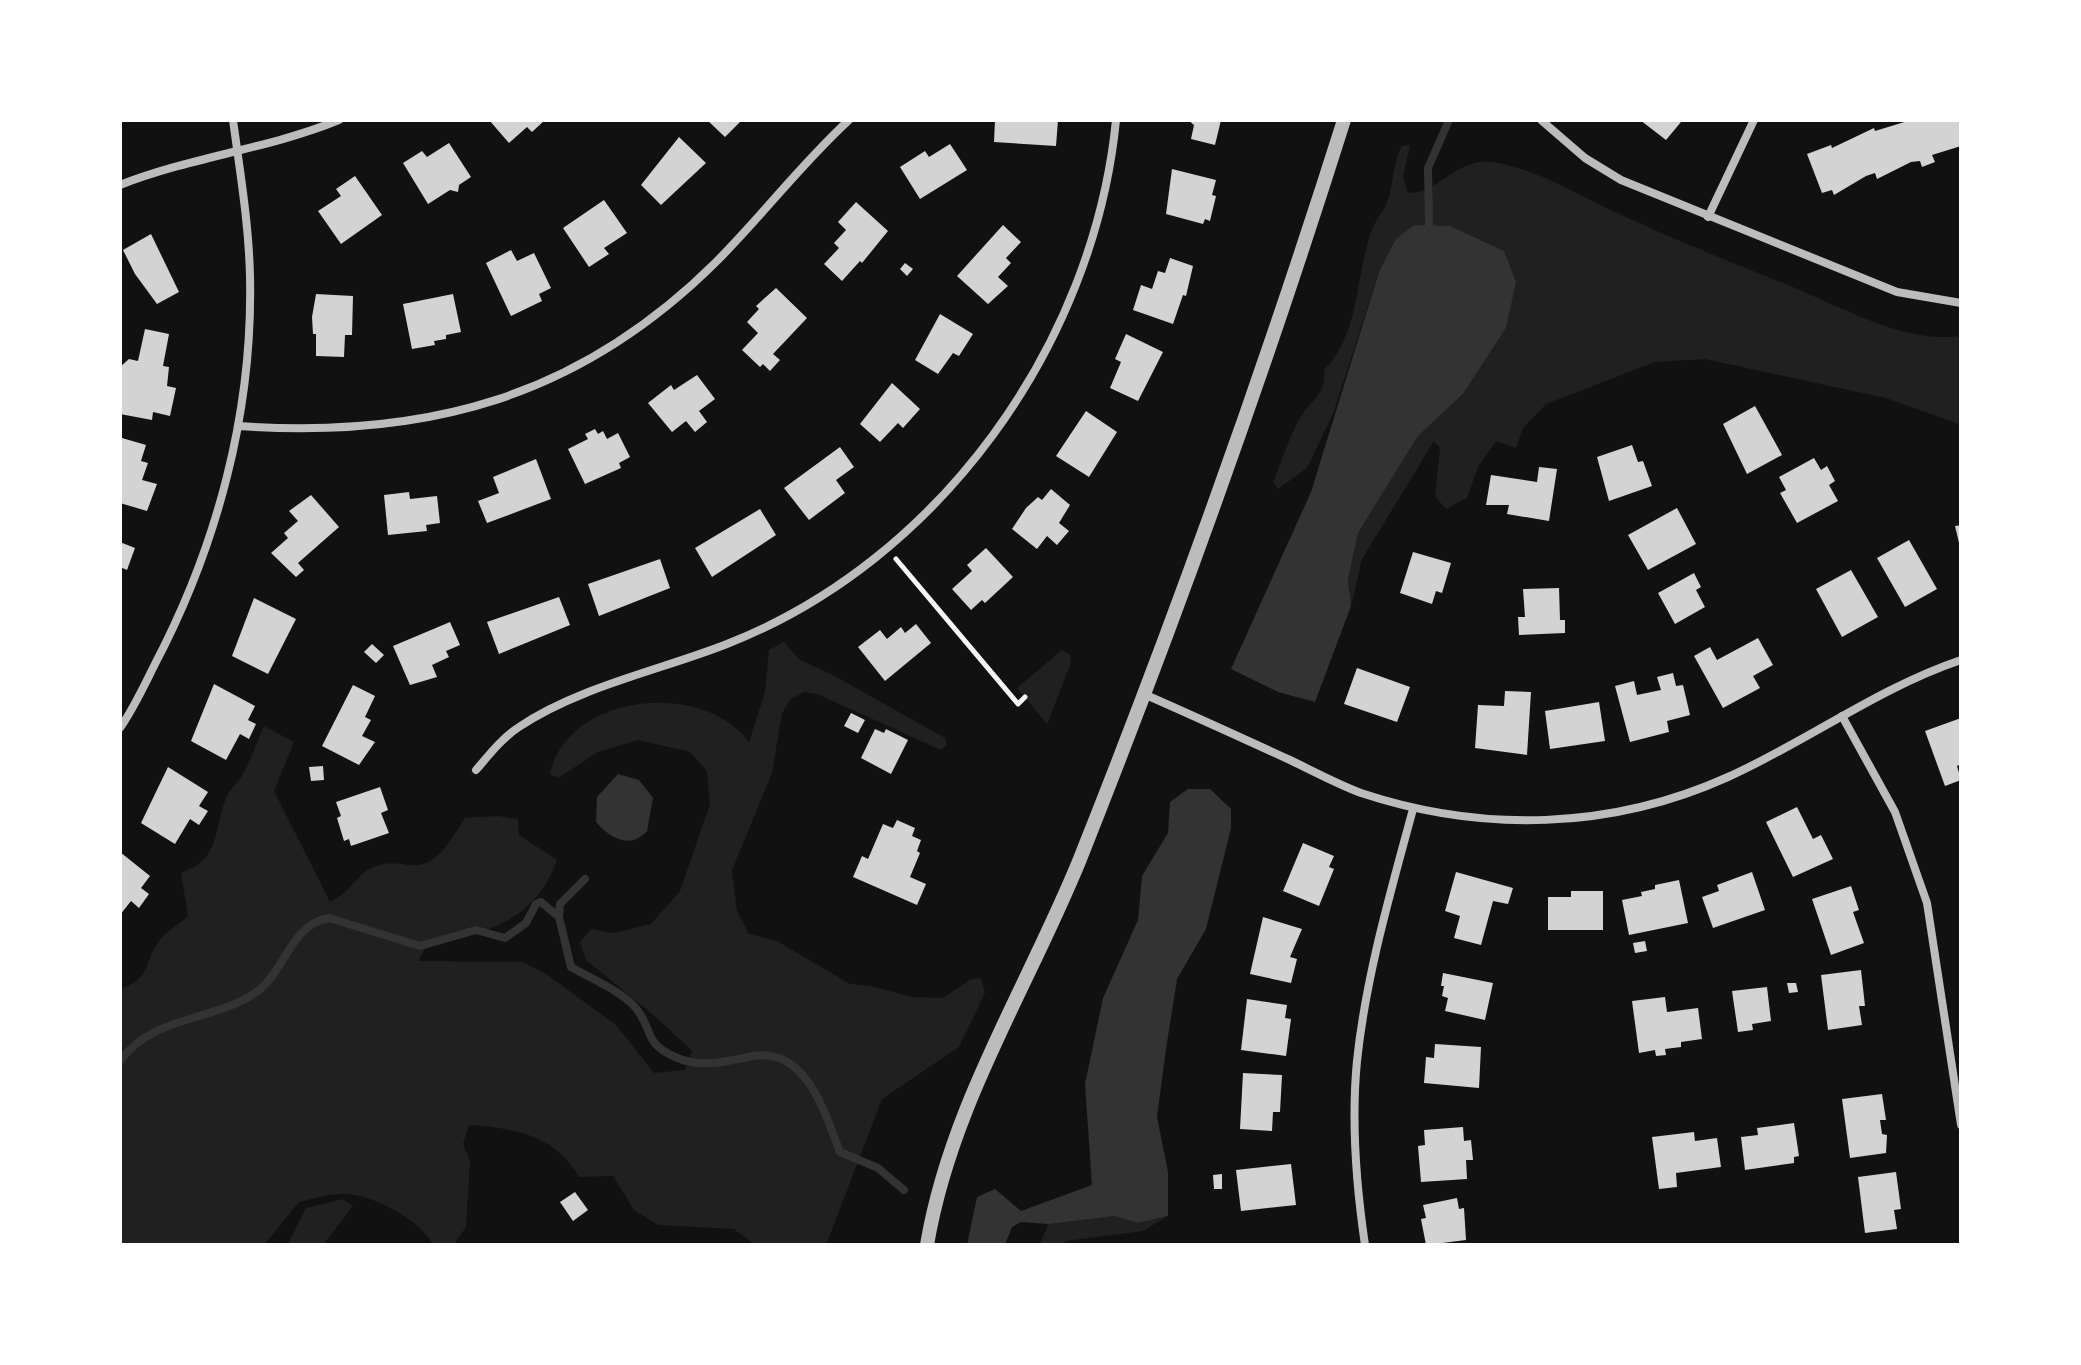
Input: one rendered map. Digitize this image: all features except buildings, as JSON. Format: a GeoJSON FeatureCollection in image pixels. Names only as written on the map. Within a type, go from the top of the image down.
{"type":"FeatureCollection","features":[{"type":"Feature","properties":{"kind":"street"},"geometry":{"type":"LineString","coordinates":[[120,728],[171,633],[203,559],[224,489],[238,426],[248,346],[250,278],[233,120]]}},
{"type":"Feature","properties":{"kind":"street"},"geometry":{"type":"LineString","coordinates":[[120,185],[339,120]]}},
{"type":"Feature","properties":{"kind":"street"},"geometry":{"type":"LineString","coordinates":[[238,426],[300,431],[425,420],[523,392],[583,362],[640,327],[681,295],[849,120]]}},
{"type":"Feature","properties":{"kind":"street"},"geometry":{"type":"LineString","coordinates":[[476,770],[518,728],[549,710],[728,644],[781,620],[840,584],[887,548],[973,460],[1013,406],[1048,349],[1090,249],[1106,186],[1116,120]]}},
{"type":"Feature","properties":{"kind":"street"},"geometry":{"type":"LineString","coordinates":[[927,1245],[949,1153],[975,1086],[1076,869],[1146,695],[1215,510],[1344,120]]}},
{"type":"Feature","properties":{"kind":"street"},"geometry":{"type":"LineString","coordinates":[[1541,120],[1585,158],[1621,180],[1897,292],[1961,303]]}},
{"type":"Feature","properties":{"kind":"street"},"geometry":{"type":"LineString","coordinates":[[1708,217],[1754,120]]}},
{"type":"Feature","properties":{"kind":"street"},"geometry":{"type":"LineString","coordinates":[[1146,695],[1358,792],[1413,809],[1460,818],[1555,821],[1613,813],[1670,798],[1725,778],[1897,685],[1961,660]]}},
{"type":"Feature","properties":{"kind":"street"},"geometry":{"type":"LineString","coordinates":[[1842,716],[1895,812],[1927,903],[1961,1125]]}},
{"type":"Feature","properties":{"kind":"street"},"geometry":{"type":"LineString","coordinates":[[1365,1245],[1354,1130],[1357,1064],[1362,1025],[1387,908],[1413,809]]}},
{"type":"Feature","properties":{"kind":"path"},"geometry":{"type":"LineString","coordinates":[[887,548],[1018,704],[1025,697]]}},
{"type":"Feature","properties":{"kind":"shaded area"},"geometry":{"type":"Polygon","coordinates":[[[1410,145],[1403,176],[1408,193],[1429,188],[1467,166],[1490,162],[1505,164],[1551,181],[1653,229],[1872,321],[1917,334],[1961,336],[1961,425],[1886,398],[1705,359],[1655,362],[1546,404],[1523,428],[1516,448],[1496,441],[1478,467],[1467,498],[1446,509],[1435,496],[1440,448],[1434,441],[1362,559],[1351,606],[1348,580],[1358,533],[1418,436],[1463,394],[1506,328],[1379,272],[1333,414],[1307,468],[1278,489],[1273,482],[1296,425],[1321,391],[1324,370],[1344,340],[1371,232],[1389,198],[1399,152],[1402,146],[1410,145]]]}},
{"type":"Feature","properties":{"kind":"shaded area"},"geometry":{"type":"Polygon","coordinates":[[[1414,225],[1450,226],[1504,251],[1516,282],[1506,328],[1463,394],[1418,436],[1358,533],[1348,580],[1351,606],[1315,702],[1278,692],[1231,669],[1311,492],[1379,272],[1396,239],[1414,225]]]}},
{"type":"Feature","properties":{"kind":"shaded area"},"geometry":{"type":"Polygon","coordinates":[[[784,642],[800,660],[945,738],[947,745],[941,750],[817,694],[804,692],[791,699],[782,713],[772,773],[732,870],[737,911],[749,934],[777,941],[850,984],[871,986],[911,997],[943,998],[971,979],[981,978],[985,993],[959,1047],[882,1099],[826,1245],[755,1245],[734,1229],[658,1225],[634,1210],[613,1176],[579,1177],[558,1152],[532,1136],[502,1128],[469,1125],[463,1144],[470,1161],[466,1227],[453,1245],[433,1245],[420,1228],[399,1213],[365,1197],[341,1194],[299,1202],[264,1245],[120,1245],[120,989],[142,975],[159,941],[188,916],[181,873],[194,867],[209,852],[226,798],[244,772],[264,726],[294,742],[274,791],[330,902],[363,873],[377,866],[392,863],[416,865],[430,861],[447,845],[465,818],[498,816],[518,819],[519,835],[557,860],[548,880],[522,911],[506,921],[470,935],[428,943],[418,961],[522,962],[546,974],[616,1025],[654,1073],[685,1070],[692,1051],[586,960],[580,942],[591,929],[613,933],[651,924],[680,891],[710,804],[707,771],[690,752],[638,740],[598,752],[558,778],[550,774],[562,747],[582,726],[608,712],[639,704],[670,703],[701,709],[728,722],[749,742],[765,692],[769,650],[784,642]]]}},
{"type":"Feature","properties":{"kind":"shaded area"},"geometry":{"type":"Polygon","coordinates":[[[1062,650],[1070,655],[1071,663],[1047,724],[1017,688],[1062,650]]]}},
{"type":"Feature","properties":{"kind":"shaded area"},"geometry":{"type":"Polygon","coordinates":[[[618,774],[639,780],[653,798],[647,831],[634,840],[620,840],[596,822],[597,797],[618,774]]]}},
{"type":"Feature","properties":{"kind":"shaded area"},"geometry":{"type":"Polygon","coordinates":[[[1188,789],[1210,789],[1231,809],[1231,828],[1206,929],[1177,979],[1157,1117],[1168,1172],[1168,1216],[1138,1223],[1115,1216],[1049,1224],[1021,1222],[1012,1227],[1005,1245],[967,1245],[977,1197],[995,1189],[1021,1211],[1092,1185],[1085,1084],[1103,998],[1138,920],[1142,876],[1168,833],[1170,802],[1188,789]]]}},
{"type":"Feature","properties":{"kind":"shaded area"},"geometry":{"type":"Polygon","coordinates":[[[343,1199],[353,1206],[323,1245],[287,1245],[306,1208],[343,1199]]]}},
{"type":"Feature","properties":{"kind":"shaded area"},"geometry":{"type":"Polygon","coordinates":[[[1115,1216],[1138,1223],[1168,1216],[1143,1231],[1066,1241],[1061,1245],[1039,1245],[1049,1224],[1115,1216]]]}},
{"type":"Feature","properties":{"kind":"waterway"},"geometry":{"type":"LineString","coordinates":[[1429,225],[1428,168],[1449,120]]}},
{"type":"Feature","properties":{"kind":"waterway"},"geometry":{"type":"LineString","coordinates":[[559,917],[560,904],[585,879]]}},
{"type":"Feature","properties":{"kind":"waterway"},"geometry":{"type":"LineString","coordinates":[[120,1061],[149,1035],[255,993],[274,974],[296,939],[316,922],[329,918],[420,946],[476,930],[505,938],[526,923],[536,904],[541,902],[559,917],[571,967],[632,1004],[658,1047],[694,1063],[753,1056],[772,1056],[787,1062],[811,1086],[840,1152],[878,1168],[904,1190]]}}]}
